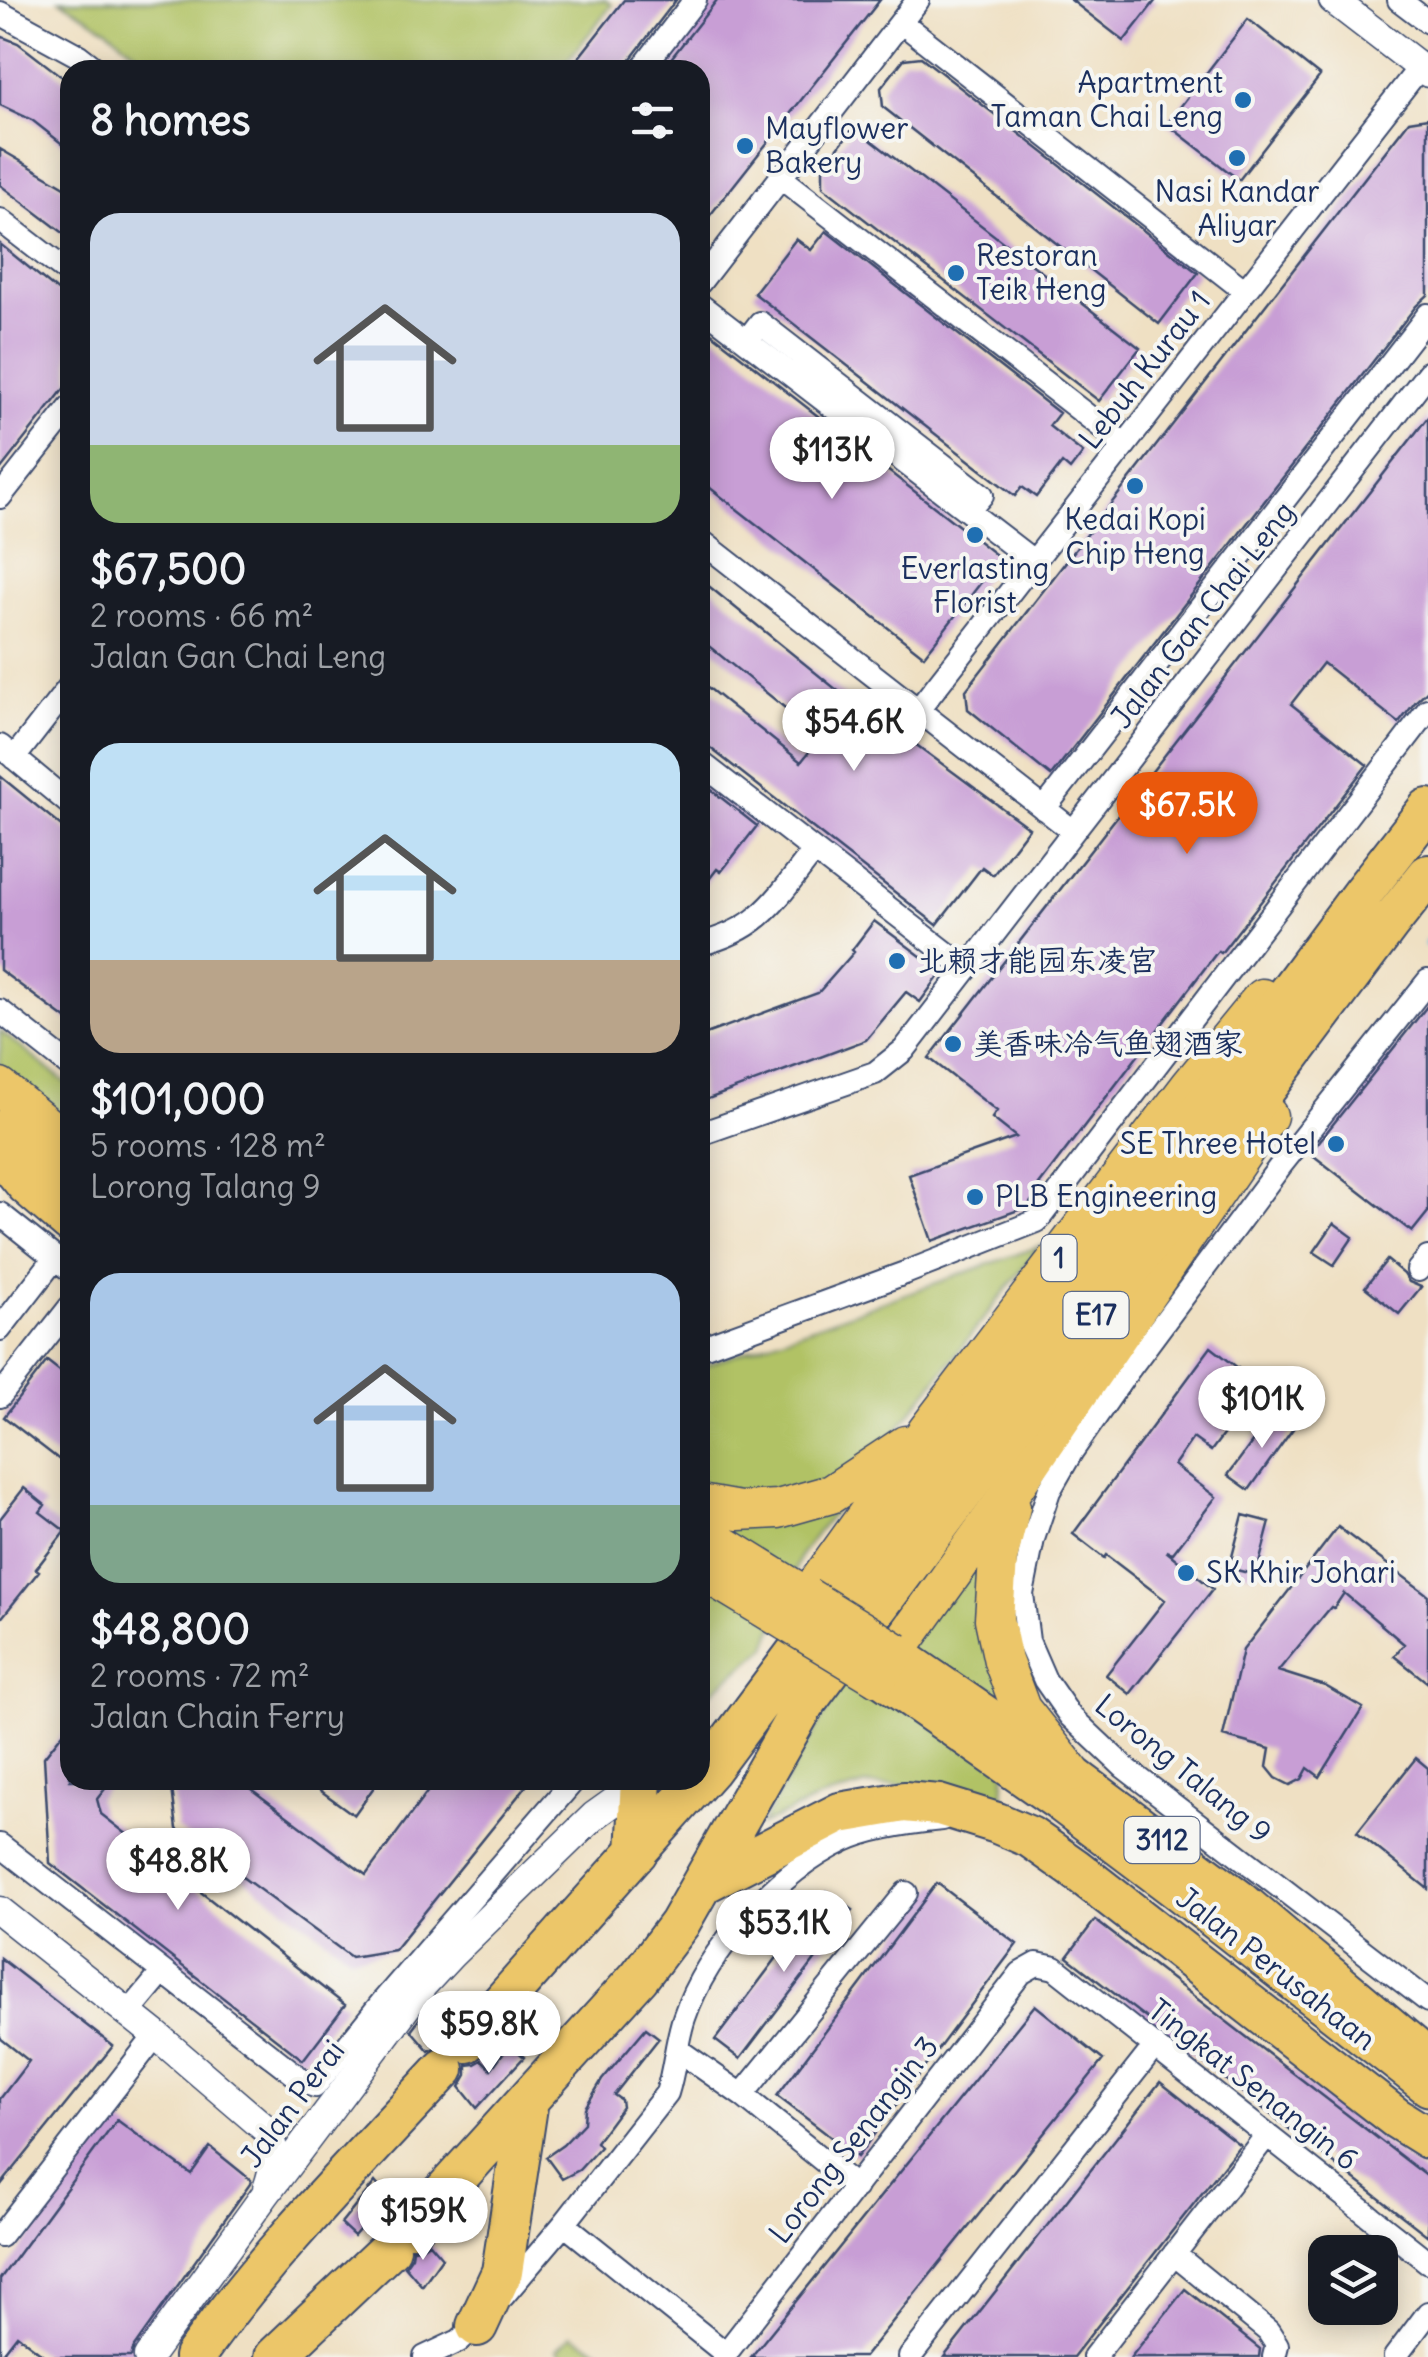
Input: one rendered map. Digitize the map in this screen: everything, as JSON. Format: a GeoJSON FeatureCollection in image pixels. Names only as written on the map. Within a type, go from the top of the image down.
{"type":"FeatureCollection","features":[{"type":"Feature","properties":{"kind":"highway","name":"E17"},"geometry":{"type":"LineString","coordinates":[[710,1729],[1428,810]]}},
{"type":"Feature","properties":{"kind":"highway","name":"E17"},"geometry":{"type":"LineString","coordinates":[[276,2357],[401,2237],[639,1977],[679,1924],[803,1706],[1428,875]]}},
{"type":"Feature","properties":{"kind":"highway","name":"1"},"geometry":{"type":"LineString","coordinates":[[798,1610],[927,1430],[1190,1086],[1313,936],[1364,891]]}},
{"type":"Feature","properties":{"kind":"highway"},"geometry":{"type":"LineString","coordinates":[[710,1539],[798,1610],[887,1665],[1016,1485],[1364,976],[1389,924]]}},
{"type":"Feature","properties":{"kind":"highway"},"geometry":{"type":"LineString","coordinates":[[0,1088],[60,1137]]}},
{"type":"Feature","properties":{"kind":"highway"},"geometry":{"type":"LineString","coordinates":[[0,1130],[60,1179]]}},
{"type":"Feature","properties":{"kind":"highway"},"geometry":{"type":"LineString","coordinates":[[0,1152],[26,1184],[60,1242]]}},
{"type":"Feature","properties":{"kind":"highway"},"geometry":{"type":"LineString","coordinates":[[710,1506],[739,1511],[778,1509],[830,1494],[927,1430]]}},
{"type":"Feature","properties":{"kind":"highway"},"geometry":{"type":"LineString","coordinates":[[1016,1485],[998,1559],[994,1619],[1003,1661],[1021,1708],[1071,1772]]}},
{"type":"Feature","properties":{"kind":"highway"},"geometry":{"type":"LineString","coordinates":[[710,1573],[798,1610]]}},
{"type":"Feature","properties":{"kind":"highway","name":"E17"},"geometry":{"type":"LineString","coordinates":[[194,2357],[227,2310],[279,2249],[636,1852],[666,1790]]}},
{"type":"Feature","properties":{"kind":"highway"},"geometry":{"type":"LineString","coordinates":[[636,1852],[666,1790]]}},
{"type":"Feature","properties":{"kind":"highway"},"geometry":{"type":"LineString","coordinates":[[702,1884],[840,1814],[904,1802],[939,1805],[997,1823],[1030,1837],[1065,1861],[1396,2118],[1428,2138]]}},
{"type":"Feature","properties":{"kind":"highway"},"geometry":{"type":"LineString","coordinates":[[477,2326],[502,2272],[528,2100]]}},
{"type":"Feature","properties":{"kind":"main road","name":"Jalan Perusahaan"},"geometry":{"type":"LineString","coordinates":[[887,1665],[1071,1772],[1240,1898],[1418,2053],[1428,2088]]}},
{"type":"Feature","properties":{"kind":"main road","name":"Jalan Perusahaan"},"geometry":{"type":"LineString","coordinates":[[887,1665],[1060,1804],[1418,2053]]}},
{"type":"Feature","properties":{"kind":"street"},"geometry":{"type":"LineString","coordinates":[[649,60],[695,0]]}},
{"type":"Feature","properties":{"kind":"street"},"geometry":{"type":"LineString","coordinates":[[710,269],[918,0]]}},
{"type":"Feature","properties":{"kind":"street"},"geometry":{"type":"LineString","coordinates":[[1333,0],[1424,70]]}},
{"type":"Feature","properties":{"kind":"street"},"geometry":{"type":"LineString","coordinates":[[1400,0],[1428,22]]}},
{"type":"Feature","properties":{"kind":"street"},"geometry":{"type":"LineString","coordinates":[[0,12],[85,60]]}},
{"type":"Feature","properties":{"kind":"street"},"geometry":{"type":"LineString","coordinates":[[901,22],[1245,291]]}},
{"type":"Feature","properties":{"kind":"street","name":"Lebuh Kurau 1"},"geometry":{"type":"LineString","coordinates":[[918,710],[1245,291],[1424,70]]}},
{"type":"Feature","properties":{"kind":"street"},"geometry":{"type":"LineString","coordinates":[[780,177],[1125,445]]}},
{"type":"Feature","properties":{"kind":"street"},"geometry":{"type":"LineString","coordinates":[[1,223],[60,267]]}},
{"type":"Feature","properties":{"kind":"street"},"geometry":{"type":"LineString","coordinates":[[710,312],[1033,561]]}},
{"type":"Feature","properties":{"kind":"street","name":"Jalan Gan Chai Leng"},"geometry":{"type":"LineString","coordinates":[[1044,809],[1428,315]]}},
{"type":"Feature","properties":{"kind":"street","name":"Jalan Gan Chai Leng"},"geometry":{"type":"LineString","coordinates":[[710,1131],[875,1073],[904,1050],[1428,373]]}},
{"type":"Feature","properties":{"kind":"street"},"geometry":{"type":"LineString","coordinates":[[0,497],[60,421]]}},
{"type":"Feature","properties":{"kind":"street"},"geometry":{"type":"LineString","coordinates":[[710,548],[1073,831]]}},
{"type":"Feature","properties":{"kind":"street"},"geometry":{"type":"LineString","coordinates":[[60,696],[7,752],[60,796]]}},
{"type":"Feature","properties":{"kind":"street"},"geometry":{"type":"LineString","coordinates":[[710,1344],[1038,1222],[1428,710]]}},
{"type":"Feature","properties":{"kind":"street"},"geometry":{"type":"LineString","coordinates":[[710,770],[966,969]]}},
{"type":"Feature","properties":{"kind":"street"},"geometry":{"type":"LineString","coordinates":[[710,942],[726,938],[762,916],[814,850]]}},
{"type":"Feature","properties":{"kind":"street","name":"Lorong Talang 9"},"geometry":{"type":"LineString","coordinates":[[1428,982],[1280,1164],[1072,1451],[1049,1491],[1033,1539],[1022,1594],[1028,1642],[1045,1680],[1070,1716],[1124,1767],[1428,2001]]}},
{"type":"Feature","properties":{"kind":"street"},"geometry":{"type":"LineString","coordinates":[[0,1011],[60,1058]]}},
{"type":"Feature","properties":{"kind":"street"},"geometry":{"type":"LineString","coordinates":[[0,1214],[60,1247]]}},
{"type":"Feature","properties":{"kind":"street"},"geometry":{"type":"LineString","coordinates":[[0,1329],[60,1256]]}},
{"type":"Feature","properties":{"kind":"street"},"geometry":{"type":"LineString","coordinates":[[0,1396],[60,1337]]}},
{"type":"Feature","properties":{"kind":"street"},"geometry":{"type":"LineString","coordinates":[[0,1845],[315,2086],[565,1790]]}},
{"type":"Feature","properties":{"kind":"street","name":"Jalan Perai"},"geometry":{"type":"LineString","coordinates":[[148,2357],[424,1984],[594,1816],[615,1801],[642,1790]]}},
{"type":"Feature","properties":{"kind":"street"},"geometry":{"type":"LineString","coordinates":[[425,2357],[458,2341],[477,2326],[644,2125],[667,2093],[684,2019],[694,1996],[726,1940],[771,1892],[815,1856],[849,1838],[914,1822],[975,1817]]}},
{"type":"Feature","properties":{"kind":"street"},"geometry":{"type":"LineString","coordinates":[[742,2095],[906,1893]]}},
{"type":"Feature","properties":{"kind":"street"},"geometry":{"type":"LineString","coordinates":[[0,1912],[268,2130],[275,2165],[265,2195]]}},
{"type":"Feature","properties":{"kind":"street"},"geometry":{"type":"LineString","coordinates":[[679,1924],[726,1940]]}},
{"type":"Feature","properties":{"kind":"street","name":"Tingkat Senangin 6"},"geometry":{"type":"LineString","coordinates":[[1037,1964],[1055,1968],[1428,2262]]}},
{"type":"Feature","properties":{"kind":"street","name":"Lorong Senangin 3"},"geometry":{"type":"LineString","coordinates":[[724,2355],[1020,1973],[1037,1964]]}},
{"type":"Feature","properties":{"kind":"street"},"geometry":{"type":"LineString","coordinates":[[128,2014],[163,1972]]}},
{"type":"Feature","properties":{"kind":"street"},"geometry":{"type":"LineString","coordinates":[[0,2236],[156,2036]]}},
{"type":"Feature","properties":{"kind":"street"},"geometry":{"type":"LineString","coordinates":[[910,2357],[1155,2046]]}},
{"type":"Feature","properties":{"kind":"street"},"geometry":{"type":"LineString","coordinates":[[678,2050],[742,2095],[856,2187]]}},
{"type":"Feature","properties":{"kind":"street"},"geometry":{"type":"LineString","coordinates":[[268,2130],[320,2124]]}},
{"type":"Feature","properties":{"kind":"street"},"geometry":{"type":"LineString","coordinates":[[1094,2357],[1267,2135]]}},
{"type":"Feature","properties":{"kind":"street"},"geometry":{"type":"LineString","coordinates":[[564,2224],[724,2355]]}},
{"type":"Feature","properties":{"kind":"street"},"geometry":{"type":"LineString","coordinates":[[1174,2254],[1268,2331],[1276,2345],[1274,2357]]}},
{"type":"Feature","properties":{"kind":"street"},"geometry":{"type":"LineString","coordinates":[[1395,2357],[1428,2312]]}},
{"type":"Feature","properties":{"kind":"green space"},"geometry":{"type":"Polygon","coordinates":[[[60,0],[605,0],[612,5],[568,60],[146,60],[107,29],[60,0]]]}},
{"type":"Feature","properties":{"kind":"green space"},"geometry":{"type":"Polygon","coordinates":[[[0,1031],[60,1078],[60,1120],[0,1071],[0,1031]]]}},
{"type":"Feature","properties":{"kind":"green space"},"geometry":{"type":"Polygon","coordinates":[[[1040,1246],[801,1554],[767,1647],[710,1693],[710,1363],[1040,1246]]]}},
{"type":"Feature","properties":{"kind":"green space"},"geometry":{"type":"Polygon","coordinates":[[[984,1542],[1008,1706],[1003,1801],[939,1787],[867,1785],[816,1800],[761,1825],[852,1666],[984,1542]]]}},
{"type":"Feature","properties":{"kind":"green space"},"geometry":{"type":"Polygon","coordinates":[[[571,2335],[614,2357],[565,2357],[557,2350],[571,2335]]]}},
{"type":"Feature","properties":{"kind":"building"},"geometry":{"type":"Polygon","coordinates":[[[624,0],[676,0],[630,60],[577,60],[624,0]]]}},
{"type":"Feature","properties":{"kind":"building"},"geometry":{"type":"Polygon","coordinates":[[[717,0],[880,0],[710,215],[710,60],[670,60],[717,0]]]}},
{"type":"Feature","properties":{"kind":"building"},"geometry":{"type":"Polygon","coordinates":[[[1071,0],[1156,0],[1124,41],[1071,0]]]}},
{"type":"Feature","properties":{"kind":"building","name":"Apartment Taman Chai Leng"},"geometry":{"type":"Polygon","coordinates":[[[1248,19],[1320,76],[1239,180],[1167,124],[1248,19]]]}},
{"type":"Feature","properties":{"kind":"building"},"geometry":{"type":"Polygon","coordinates":[[[0,36],[18,43],[60,75],[60,142],[32,120],[0,105],[0,36]]]}},
{"type":"Feature","properties":{"kind":"building"},"geometry":{"type":"Polygon","coordinates":[[[921,57],[1198,273],[1159,324],[883,107],[881,88],[904,59],[921,57]]]}},
{"type":"Feature","properties":{"kind":"building"},"geometry":{"type":"Polygon","coordinates":[[[1428,118],[1428,295],[1051,776],[968,709],[966,690],[1409,121],[1428,118]]]}},
{"type":"Feature","properties":{"kind":"building"},"geometry":{"type":"Polygon","coordinates":[[[854,127],[1140,348],[1099,401],[823,187],[823,167],[854,127]]]}},
{"type":"Feature","properties":{"kind":"building"},"geometry":{"type":"Polygon","coordinates":[[[0,149],[60,184],[60,230],[0,185],[0,149]]]}},
{"type":"Feature","properties":{"kind":"building"},"geometry":{"type":"Polygon","coordinates":[[[826,231],[1059,413],[1049,426],[1083,453],[1070,470],[1062,463],[1036,497],[1022,487],[1015,496],[754,293],[796,239],[811,250],[826,231]]]}},
{"type":"Feature","properties":{"kind":"building"},"geometry":{"type":"Polygon","coordinates":[[[0,244],[60,293],[60,394],[0,470],[0,244]]]}},
{"type":"Feature","properties":{"kind":"building"},"geometry":{"type":"Polygon","coordinates":[[[710,332],[1000,558],[924,656],[710,488],[710,332]]]}},
{"type":"Feature","properties":{"kind":"building"},"geometry":{"type":"Polygon","coordinates":[[[1428,417],[1428,690],[1399,723],[1323,663],[1291,704],[1367,765],[1221,953],[1218,951],[1039,1185],[1042,1187],[1027,1207],[932,1241],[909,1175],[1016,1137],[992,1118],[997,1111],[929,1058],[1428,417]]]}},
{"type":"Feature","properties":{"kind":"building"},"geometry":{"type":"Polygon","coordinates":[[[710,587],[848,699],[850,696],[1029,828],[993,875],[982,867],[937,925],[710,748],[710,689],[801,762],[821,737],[710,647],[710,587]]]}},
{"type":"Feature","properties":{"kind":"building"},"geometry":{"type":"Polygon","coordinates":[[[0,776],[60,825],[60,1015],[0,970],[0,776]]]}},
{"type":"Feature","properties":{"kind":"building"},"geometry":{"type":"Polygon","coordinates":[[[710,789],[757,826],[721,872],[717,869],[710,878],[710,789]]]}},
{"type":"Feature","properties":{"kind":"building"},"geometry":{"type":"Polygon","coordinates":[[[874,921],[942,972],[920,1002],[906,992],[866,1040],[710,1098],[710,1032],[818,993],[874,921]]]}},
{"type":"Feature","properties":{"kind":"building"},"geometry":{"type":"Polygon","coordinates":[[[1428,1005],[1428,1212],[1412,1232],[1310,1153],[1428,1005]]]}},
{"type":"Feature","properties":{"kind":"building"},"geometry":{"type":"Polygon","coordinates":[[[1334,1223],[1353,1237],[1334,1265],[1314,1252],[1334,1223]]]}},
{"type":"Feature","properties":{"kind":"building"},"geometry":{"type":"Polygon","coordinates":[[[1387,1260],[1409,1282],[1421,1287],[1399,1314],[1365,1287],[1387,1260]]]}},
{"type":"Feature","properties":{"kind":"building"},"geometry":{"type":"Polygon","coordinates":[[[1211,1347],[1238,1368],[1227,1384],[1249,1400],[1211,1451],[1193,1438],[1174,1465],[1216,1497],[1173,1553],[1166,1551],[1213,1589],[1130,1694],[1106,1675],[1165,1600],[1073,1534],[1211,1347]]]}},
{"type":"Feature","properties":{"kind":"building"},"geometry":{"type":"Polygon","coordinates":[[[47,1361],[60,1371],[60,1460],[4,1417],[47,1361]]]}},
{"type":"Feature","properties":{"kind":"building"},"geometry":{"type":"Polygon","coordinates":[[[1275,1411],[1295,1426],[1249,1490],[1228,1475],[1275,1411]]]}},
{"type":"Feature","properties":{"kind":"building"},"geometry":{"type":"Polygon","coordinates":[[[24,1488],[45,1505],[40,1512],[60,1527],[60,1538],[0,1620],[0,1519],[24,1488]]]}},
{"type":"Feature","properties":{"kind":"building"},"geometry":{"type":"Polygon","coordinates":[[[1243,1515],[1270,1522],[1256,1575],[1229,1568],[1243,1515]]]}},
{"type":"Feature","properties":{"kind":"building"},"geometry":{"type":"Polygon","coordinates":[[[1338,1527],[1428,1595],[1428,1683],[1394,1656],[1404,1644],[1344,1593],[1278,1671],[1325,1686],[1363,1708],[1320,1777],[1308,1768],[1302,1779],[1290,1785],[1276,1778],[1267,1767],[1270,1749],[1223,1736],[1243,1650],[1338,1527]]]}},
{"type":"Feature","properties":{"kind":"building"},"geometry":{"type":"Polygon","coordinates":[[[60,1737],[60,1790],[104,1790],[97,1799],[101,1814],[345,2005],[303,2060],[50,1863],[44,1757],[60,1737]]]}},
{"type":"Feature","properties":{"kind":"building"},"geometry":{"type":"Polygon","coordinates":[[[1416,1758],[1428,1768],[1428,1889],[1357,1832],[1416,1758]]]}},
{"type":"Feature","properties":{"kind":"building"},"geometry":{"type":"Polygon","coordinates":[[[172,1790],[252,1790],[366,1875],[429,1790],[523,1790],[394,1950],[351,1957],[177,1829],[172,1790]]]}},
{"type":"Feature","properties":{"kind":"building"},"geometry":{"type":"Polygon","coordinates":[[[320,1790],[372,1790],[354,1815],[320,1790]]]}},
{"type":"Feature","properties":{"kind":"building"},"geometry":{"type":"Polygon","coordinates":[[[937,1883],[1017,1944],[857,2157],[777,2096],[937,1883]]]}},
{"type":"Feature","properties":{"kind":"building"},"geometry":{"type":"Polygon","coordinates":[[[827,1891],[853,1910],[740,2059],[715,2040],[827,1891]]]}},
{"type":"Feature","properties":{"kind":"building"},"geometry":{"type":"Polygon","coordinates":[[[1095,1920],[1428,2177],[1428,2236],[1067,1957],[1095,1920]]]}},
{"type":"Feature","properties":{"kind":"building"},"geometry":{"type":"Polygon","coordinates":[[[0,1958],[113,2046],[0,2186],[0,2099],[29,2061],[0,2038],[0,1958]]]}},
{"type":"Feature","properties":{"kind":"building"},"geometry":{"type":"Polygon","coordinates":[[[431,2004],[450,2025],[444,2046],[429,2051],[411,2030],[431,2004]]]}},
{"type":"Feature","properties":{"kind":"building"},"geometry":{"type":"Polygon","coordinates":[[[1035,2005],[1103,2060],[864,2357],[751,2357],[1035,2005]]]}},
{"type":"Feature","properties":{"kind":"building"},"geometry":{"type":"Polygon","coordinates":[[[646,2028],[659,2038],[614,2095],[621,2100],[622,2107],[596,2142],[600,2147],[579,2170],[562,2179],[546,2157],[584,2123],[585,2108],[602,2080],[646,2028]]]}},
{"type":"Feature","properties":{"kind":"building"},"geometry":{"type":"Polygon","coordinates":[[[510,2044],[524,2057],[477,2108],[460,2087],[467,2075],[467,2065],[482,2060],[491,2069],[510,2044]]]}},
{"type":"Feature","properties":{"kind":"building"},"geometry":{"type":"Polygon","coordinates":[[[1160,2082],[1240,2145],[1073,2357],[944,2357],[1160,2082]]]}},
{"type":"Feature","properties":{"kind":"building"},"geometry":{"type":"Polygon","coordinates":[[[117,2120],[191,2174],[210,2147],[251,2180],[250,2184],[134,2347],[131,2357],[46,2357],[17,2335],[0,2357],[0,2279],[117,2120]]]}},
{"type":"Feature","properties":{"kind":"building"},"geometry":{"type":"Polygon","coordinates":[[[375,2182],[397,2208],[390,2225],[373,2231],[365,2223],[354,2236],[341,2224],[375,2182]]]}},
{"type":"Feature","properties":{"kind":"building"},"geometry":{"type":"Polygon","coordinates":[[[429,2243],[442,2258],[422,2286],[405,2266],[413,2249],[429,2243]]]}},
{"type":"Feature","properties":{"kind":"building"},"geometry":{"type":"Polygon","coordinates":[[[1185,2289],[1260,2349],[1259,2357],[1131,2357],[1185,2289]]]}},
{"type":"Feature","properties":{"kind":"place","name":"Apartment Taman Chai Leng"},"geometry":{"type":"Point","coordinates":[1243,100]}},
{"type":"Feature","properties":{"kind":"place","name":"Mayflower Bakery"},"geometry":{"type":"Point","coordinates":[745,146]}},
{"type":"Feature","properties":{"kind":"place","name":"Nasi Kandar Aliyar"},"geometry":{"type":"Point","coordinates":[1237,158]}},
{"type":"Feature","properties":{"kind":"place","name":"Restoran Teik Heng"},"geometry":{"type":"Point","coordinates":[956,273]}},
{"type":"Feature","properties":{"kind":"place","name":"Kedai Kopi Chip Heng"},"geometry":{"type":"Point","coordinates":[1135,486]}},
{"type":"Feature","properties":{"kind":"place","name":"Everlasting Florist"},"geometry":{"type":"Point","coordinates":[975,535]}},
{"type":"Feature","properties":{"kind":"place","name":"北赖才能园东凌宫"},"geometry":{"type":"Point","coordinates":[897,961]}},
{"type":"Feature","properties":{"kind":"place","name":"美香味冷气鱼翅酒家"},"geometry":{"type":"Point","coordinates":[953,1044]}},
{"type":"Feature","properties":{"kind":"place","name":"SE Three Hotel"},"geometry":{"type":"Point","coordinates":[1336,1144]}},
{"type":"Feature","properties":{"kind":"place","name":"PLB Engineering"},"geometry":{"type":"Point","coordinates":[975,1197]}},
{"type":"Feature","properties":{"kind":"place","name":"SK Khir Johari"},"geometry":{"type":"Point","coordinates":[1186,1573]}}]}
